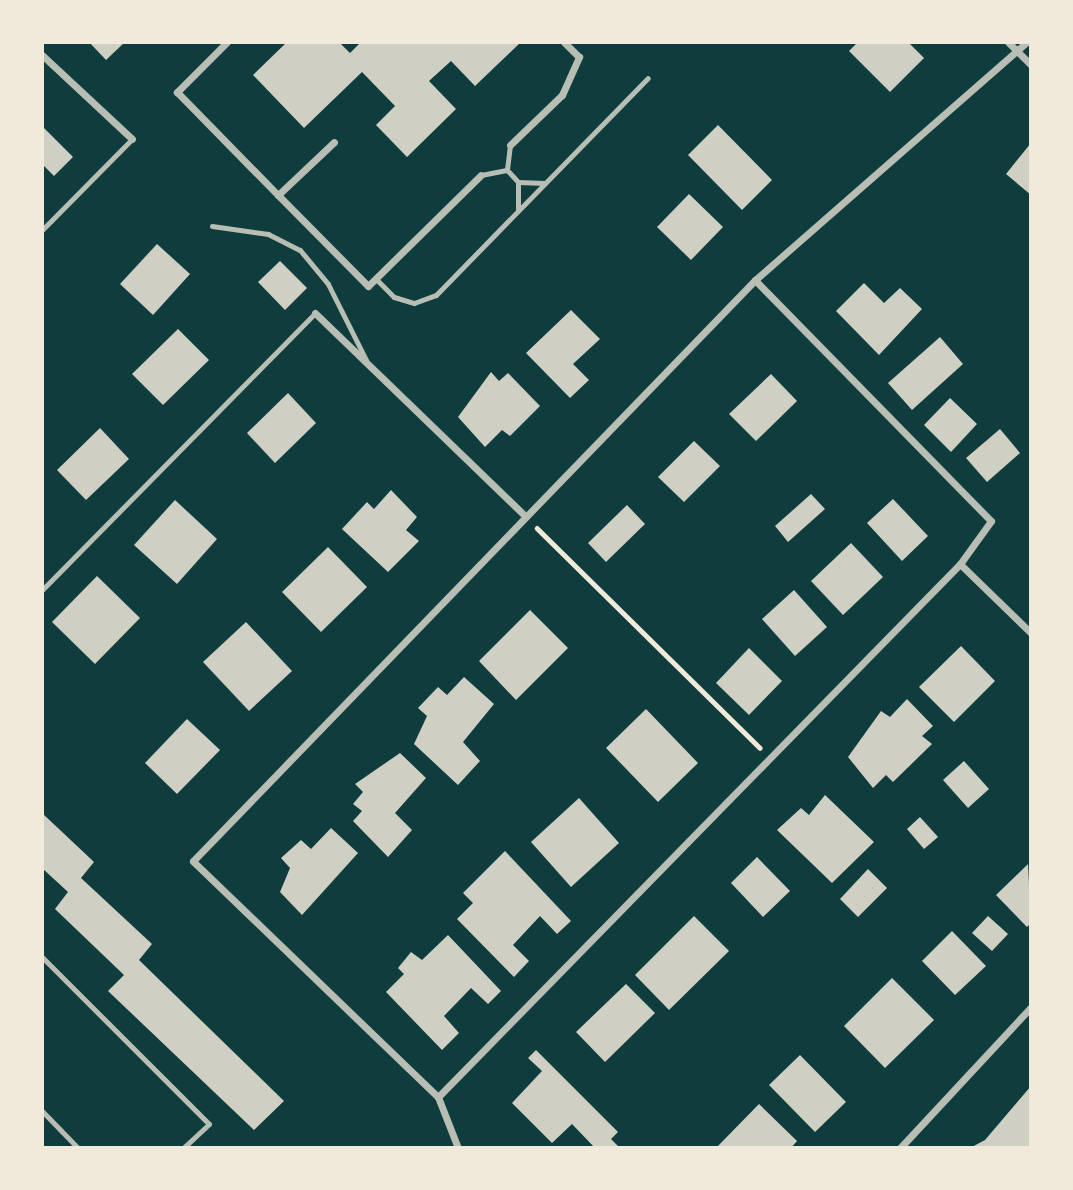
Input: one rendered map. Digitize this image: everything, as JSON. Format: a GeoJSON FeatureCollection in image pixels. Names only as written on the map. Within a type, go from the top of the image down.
{"type":"FeatureCollection","features":[{"type":"Feature","properties":{"kind":"street"},"geometry":{"type":"LineString","coordinates":[[227,42],[177,92],[368,286],[481,175]]}},
{"type":"Feature","properties":{"kind":"street"},"geometry":{"type":"LineString","coordinates":[[510,145],[562,95],[579,57],[564,42]]}},
{"type":"Feature","properties":{"kind":"street"},"geometry":{"type":"LineString","coordinates":[[1008,42],[1031,65]]}},
{"type":"Feature","properties":{"kind":"street"},"geometry":{"type":"LineString","coordinates":[[458,1148],[438,1097],[193,861],[524,515],[755,281],[1027,42]]}},
{"type":"Feature","properties":{"kind":"street"},"geometry":{"type":"LineString","coordinates":[[42,55],[132,139]]}},
{"type":"Feature","properties":{"kind":"street"},"geometry":{"type":"LineString","coordinates":[[278,195],[334,142]]}},
{"type":"Feature","properties":{"kind":"street"},"geometry":{"type":"LineString","coordinates":[[438,1097],[960,564],[992,521],[755,281]]}},
{"type":"Feature","properties":{"kind":"street"},"geometry":{"type":"LineString","coordinates":[[315,313],[524,515]]}},
{"type":"Feature","properties":{"kind":"street"},"geometry":{"type":"LineString","coordinates":[[960,564],[1031,633]]}},
{"type":"Feature","properties":{"kind":"street"},"geometry":{"type":"LineString","coordinates":[[900,1148],[1031,1007]]}},
{"type":"Feature","properties":{"kind":"lane"},"geometry":{"type":"LineString","coordinates":[[376,279],[404,300],[436,295],[648,78]]}},
{"type":"Feature","properties":{"kind":"lane"},"geometry":{"type":"LineString","coordinates":[[42,230],[132,139]]}},
{"type":"Feature","properties":{"kind":"lane"},"geometry":{"type":"LineString","coordinates":[[510,145],[508,170],[518,181],[518,211]]}},
{"type":"Feature","properties":{"kind":"lane"},"geometry":{"type":"LineString","coordinates":[[481,175],[508,170]]}},
{"type":"Feature","properties":{"kind":"lane"},"geometry":{"type":"LineString","coordinates":[[518,181],[545,183]]}},
{"type":"Feature","properties":{"kind":"lane"},"geometry":{"type":"LineString","coordinates":[[212,226],[268,234],[300,250],[328,284],[371,369]]}},
{"type":"Feature","properties":{"kind":"lane"},"geometry":{"type":"LineString","coordinates":[[42,590],[315,313]]}},
{"type":"Feature","properties":{"kind":"lane"},"geometry":{"type":"LineString","coordinates":[[42,957],[209,1124],[183,1148]]}},
{"type":"Feature","properties":{"kind":"lane"},"geometry":{"type":"LineString","coordinates":[[42,1111],[78,1148]]}},
{"type":"Feature","properties":{"kind":"path"},"geometry":{"type":"LineString","coordinates":[[524,515],[770,758]]}},
{"type":"Feature","properties":{"kind":"building"},"geometry":{"type":"Polygon","coordinates":[[[89,42],[125,42],[106,60],[89,42]]]}},
{"type":"Feature","properties":{"kind":"building"},"geometry":{"type":"Polygon","coordinates":[[[287,42],[339,42],[350,53],[361,42],[521,42],[475,86],[451,61],[429,81],[456,109],[407,157],[376,125],[395,106],[362,72],[304,128],[253,75],[287,42]]]}},
{"type":"Feature","properties":{"kind":"building"},"geometry":{"type":"Polygon","coordinates":[[[858,42],[908,42],[924,58],[890,92],[849,51],[858,42]]]}},
{"type":"Feature","properties":{"kind":"building"},"geometry":{"type":"Polygon","coordinates":[[[718,125],[772,180],[742,210],[688,155],[718,125]]]}},
{"type":"Feature","properties":{"kind":"building"},"geometry":{"type":"Polygon","coordinates":[[[42,126],[73,157],[54,176],[42,164],[42,126]]]}},
{"type":"Feature","properties":{"kind":"building"},"geometry":{"type":"Polygon","coordinates":[[[1031,143],[1031,195],[1006,174],[1031,143]]]}},
{"type":"Feature","properties":{"kind":"building"},"geometry":{"type":"Polygon","coordinates":[[[689,194],[723,227],[691,260],[657,227],[689,194]]]}},
{"type":"Feature","properties":{"kind":"building"},"geometry":{"type":"Polygon","coordinates":[[[157,244],[190,274],[153,315],[120,284],[157,244]]]}},
{"type":"Feature","properties":{"kind":"building"},"geometry":{"type":"Polygon","coordinates":[[[280,261],[307,288],[285,310],[258,282],[280,261]]]}},
{"type":"Feature","properties":{"kind":"building"},"geometry":{"type":"Polygon","coordinates":[[[864,283],[884,303],[900,288],[922,309],[879,355],[836,311],[864,283]]]}},
{"type":"Feature","properties":{"kind":"building"},"geometry":{"type":"Polygon","coordinates":[[[571,310],[600,339],[573,364],[589,380],[570,398],[526,353],[571,310]]]}},
{"type":"Feature","properties":{"kind":"building"},"geometry":{"type":"Polygon","coordinates":[[[178,329],[209,360],[163,405],[132,374],[178,329]]]}},
{"type":"Feature","properties":{"kind":"building"},"geometry":{"type":"Polygon","coordinates":[[[940,337],[963,364],[912,410],[888,383],[940,337]]]}},
{"type":"Feature","properties":{"kind":"building"},"geometry":{"type":"Polygon","coordinates":[[[491,372],[499,381],[508,373],[540,406],[510,436],[502,430],[485,447],[458,417],[491,372]]]}},
{"type":"Feature","properties":{"kind":"building"},"geometry":{"type":"Polygon","coordinates":[[[771,374],[797,401],[756,441],[729,414],[771,374]]]}},
{"type":"Feature","properties":{"kind":"building"},"geometry":{"type":"Polygon","coordinates":[[[288,393],[316,423],[275,463],[247,433],[288,393]]]}},
{"type":"Feature","properties":{"kind":"building"},"geometry":{"type":"Polygon","coordinates":[[[950,398],[977,424],[951,452],[924,425],[950,398]]]}},
{"type":"Feature","properties":{"kind":"building"},"geometry":{"type":"Polygon","coordinates":[[[100,428],[129,459],[86,500],[57,470],[100,428]]]}},
{"type":"Feature","properties":{"kind":"building"},"geometry":{"type":"Polygon","coordinates":[[[1000,429],[1020,453],[987,482],[966,458],[1000,429]]]}},
{"type":"Feature","properties":{"kind":"building"},"geometry":{"type":"Polygon","coordinates":[[[694,441],[720,466],[684,502],[658,477],[694,441]]]}},
{"type":"Feature","properties":{"kind":"building"},"geometry":{"type":"Polygon","coordinates":[[[391,490],[417,517],[406,530],[419,541],[388,572],[342,529],[367,502],[374,509],[391,490]]]}},
{"type":"Feature","properties":{"kind":"building"},"geometry":{"type":"Polygon","coordinates":[[[811,494],[825,509],[788,542],[775,526],[811,494]]]}},
{"type":"Feature","properties":{"kind":"building"},"geometry":{"type":"Polygon","coordinates":[[[893,499],[928,536],[902,561],[867,523],[893,499]]]}},
{"type":"Feature","properties":{"kind":"building"},"geometry":{"type":"Polygon","coordinates":[[[175,500],[217,539],[177,584],[134,545],[175,500]]]}},
{"type":"Feature","properties":{"kind":"building"},"geometry":{"type":"Polygon","coordinates":[[[627,505],[645,524],[606,562],[588,543],[627,505]]]}},
{"type":"Feature","properties":{"kind":"building"},"geometry":{"type":"Polygon","coordinates":[[[851,543],[883,577],[843,615],[811,581],[851,543]]]}},
{"type":"Feature","properties":{"kind":"building"},"geometry":{"type":"Polygon","coordinates":[[[328,547],[367,587],[321,632],[282,592],[328,547]]]}},
{"type":"Feature","properties":{"kind":"building"},"geometry":{"type":"Polygon","coordinates":[[[97,576],[140,618],[95,664],[52,622],[97,576]]]}},
{"type":"Feature","properties":{"kind":"building"},"geometry":{"type":"Polygon","coordinates":[[[794,590],[827,627],[795,656],[762,619],[794,590]]]}},
{"type":"Feature","properties":{"kind":"building"},"geometry":{"type":"Polygon","coordinates":[[[530,610],[568,648],[516,700],[479,661],[530,610]]]}},
{"type":"Feature","properties":{"kind":"building"},"geometry":{"type":"Polygon","coordinates":[[[246,622],[292,671],[249,711],[203,662],[246,622]]]}},
{"type":"Feature","properties":{"kind":"building"},"geometry":{"type":"Polygon","coordinates":[[[961,646],[995,681],[954,722],[919,687],[961,646]]]}},
{"type":"Feature","properties":{"kind":"building"},"geometry":{"type":"Polygon","coordinates":[[[749,648],[782,681],[749,715],[716,683],[749,648]]]}},
{"type":"Feature","properties":{"kind":"building"},"geometry":{"type":"Polygon","coordinates":[[[464,677],[494,704],[463,742],[480,761],[458,785],[414,744],[427,716],[418,708],[438,687],[447,695],[464,677]]]}},
{"type":"Feature","properties":{"kind":"building"},"geometry":{"type":"Polygon","coordinates":[[[907,699],[933,726],[922,736],[932,744],[893,782],[886,775],[873,788],[848,757],[881,711],[890,717],[907,699]]]}},
{"type":"Feature","properties":{"kind":"building"},"geometry":{"type":"Polygon","coordinates":[[[646,709],[698,763],[658,802],[606,748],[646,709]]]}},
{"type":"Feature","properties":{"kind":"building"},"geometry":{"type":"Polygon","coordinates":[[[187,719],[220,750],[177,794],[145,763],[187,719]]]}},
{"type":"Feature","properties":{"kind":"building"},"geometry":{"type":"Polygon","coordinates":[[[400,753],[426,778],[395,813],[412,830],[388,857],[353,821],[362,811],[353,804],[363,792],[355,784],[400,753]]]}},
{"type":"Feature","properties":{"kind":"building"},"geometry":{"type":"Polygon","coordinates":[[[964,761],[989,789],[968,808],[943,780],[964,761]]]}},
{"type":"Feature","properties":{"kind":"building"},"geometry":{"type":"Polygon","coordinates":[[[825,795],[874,842],[832,883],[777,830],[801,808],[809,815],[825,795]]]}},
{"type":"Feature","properties":{"kind":"building"},"geometry":{"type":"Polygon","coordinates":[[[579,798],[619,843],[571,887],[531,842],[579,798]]]}},
{"type":"Feature","properties":{"kind":"building"},"geometry":{"type":"Polygon","coordinates":[[[42,813],[94,862],[81,878],[152,944],[139,960],[284,1101],[254,1130],[108,991],[124,975],[55,909],[68,892],[42,868],[42,813]]]}},
{"type":"Feature","properties":{"kind":"building"},"geometry":{"type":"Polygon","coordinates":[[[920,817],[938,837],[924,849],[907,829],[920,817]]]}},
{"type":"Feature","properties":{"kind":"building"},"geometry":{"type":"Polygon","coordinates":[[[331,828],[358,853],[302,915],[280,892],[290,868],[281,858],[301,840],[311,849],[331,828]]]}},
{"type":"Feature","properties":{"kind":"building"},"geometry":{"type":"Polygon","coordinates":[[[505,851],[571,921],[557,934],[540,916],[513,945],[529,961],[514,977],[457,919],[473,903],[463,893],[505,851]]]}},
{"type":"Feature","properties":{"kind":"building"},"geometry":{"type":"Polygon","coordinates":[[[757,857],[790,891],[763,917],[731,883],[757,857]]]}},
{"type":"Feature","properties":{"kind":"building"},"geometry":{"type":"Polygon","coordinates":[[[1028,864],[1031,923],[1027,927],[996,895],[1028,864]]]}},
{"type":"Feature","properties":{"kind":"building"},"geometry":{"type":"Polygon","coordinates":[[[868,869],[887,888],[858,917],[840,899],[868,869]]]}},
{"type":"Feature","properties":{"kind":"building"},"geometry":{"type":"Polygon","coordinates":[[[694,916],[729,951],[669,1010],[635,975],[694,916]]]}},
{"type":"Feature","properties":{"kind":"building"},"geometry":{"type":"Polygon","coordinates":[[[988,916],[1008,934],[992,951],[972,933],[988,916]]]}},
{"type":"Feature","properties":{"kind":"building"},"geometry":{"type":"Polygon","coordinates":[[[952,931],[986,966],[955,995],[922,961],[952,931]]]}},
{"type":"Feature","properties":{"kind":"building"},"geometry":{"type":"Polygon","coordinates":[[[448,935],[501,991],[488,1004],[471,988],[444,1016],[459,1033],[442,1050],[386,992],[404,974],[398,968],[411,952],[422,960],[448,935]]]}},
{"type":"Feature","properties":{"kind":"building"},"geometry":{"type":"Polygon","coordinates":[[[892,978],[934,1020],[885,1068],[844,1026],[892,978]]]}},
{"type":"Feature","properties":{"kind":"building"},"geometry":{"type":"Polygon","coordinates":[[[626,984],[655,1013],[605,1062],[576,1032],[626,984]]]}},
{"type":"Feature","properties":{"kind":"building"},"geometry":{"type":"Polygon","coordinates":[[[536,1050],[618,1132],[611,1139],[620,1148],[595,1148],[572,1124],[552,1143],[512,1103],[542,1071],[528,1058],[536,1050]]]}},
{"type":"Feature","properties":{"kind":"building"},"geometry":{"type":"Polygon","coordinates":[[[800,1055],[846,1102],[815,1132],[769,1085],[800,1055]]]}},
{"type":"Feature","properties":{"kind":"building"},"geometry":{"type":"Polygon","coordinates":[[[1031,1086],[1031,1148],[970,1148],[985,1140],[1031,1086]]]}},
{"type":"Feature","properties":{"kind":"building"},"geometry":{"type":"Polygon","coordinates":[[[759,1104],[797,1141],[791,1148],[716,1148],[759,1104]]]}}]}
